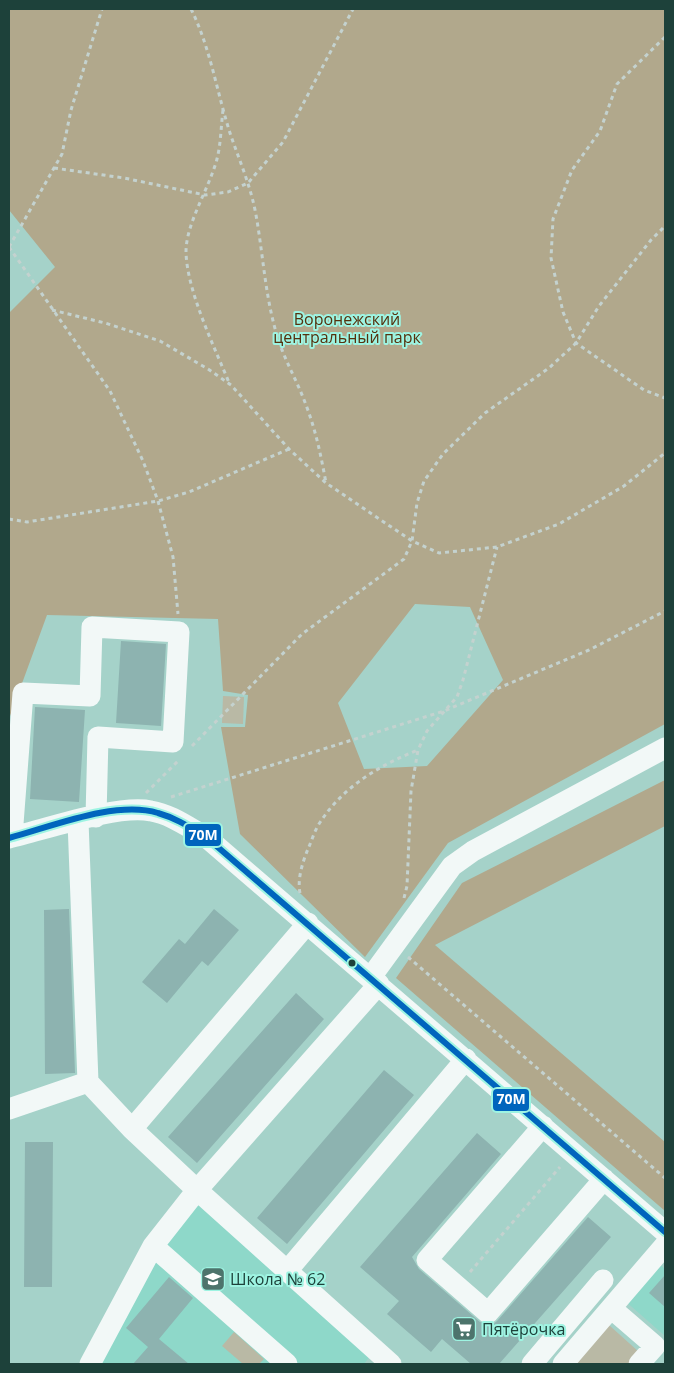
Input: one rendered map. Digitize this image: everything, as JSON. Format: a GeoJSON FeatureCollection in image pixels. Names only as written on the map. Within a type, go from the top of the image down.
{"type":"FeatureCollection","features":[{"type":"Feature","properties":{"kind":"street"},"geometry":{"type":"LineString","coordinates":[[380,1361],[287,1271],[196,1190],[132,1129],[88,1082],[87,819],[98,737],[173,742],[179,632],[92,627],[90,696],[23,693],[11,838],[87,819],[130,809],[151,811],[176,820],[206,837],[665,1232]]}},
{"type":"Feature","properties":{"kind":"street"},"geometry":{"type":"LineString","coordinates":[[90,1364],[153,1246],[196,1190],[375,981],[394,944],[452,866],[473,851],[665,748]]}},
{"type":"Feature","properties":{"kind":"street"},"geometry":{"type":"LineString","coordinates":[[132,1129],[308,923]]}},
{"type":"Feature","properties":{"kind":"street"},"geometry":{"type":"LineString","coordinates":[[287,1271],[466,1059]]}},
{"type":"Feature","properties":{"kind":"street"},"geometry":{"type":"LineString","coordinates":[[9,1109],[88,1082]]}},
{"type":"Feature","properties":{"kind":"street"},"geometry":{"type":"LineString","coordinates":[[543,1126],[427,1260],[488,1313],[604,1179]]}},
{"type":"Feature","properties":{"kind":"street"},"geometry":{"type":"LineString","coordinates":[[563,1364],[665,1245]]}},
{"type":"Feature","properties":{"kind":"street"},"geometry":{"type":"LineString","coordinates":[[153,1246],[287,1364]]}},
{"type":"Feature","properties":{"kind":"street"},"geometry":{"type":"LineString","coordinates":[[532,1364],[602,1280]]}},
{"type":"Feature","properties":{"kind":"street"},"geometry":{"type":"LineString","coordinates":[[611,1308],[654,1346],[639,1364]]}},
{"type":"Feature","properties":{"kind":"path"},"geometry":{"type":"LineString","coordinates":[[102,9],[71,110],[62,154],[9,248],[110,391],[143,461],[158,501],[173,557],[179,632]]}},
{"type":"Feature","properties":{"kind":"path"},"geometry":{"type":"LineString","coordinates":[[191,9],[208,54],[224,106],[230,134],[248,183],[256,213],[268,296],[276,332],[318,440],[326,483]]}},
{"type":"Feature","properties":{"kind":"path"},"geometry":{"type":"LineString","coordinates":[[54,168],[124,178],[205,195],[228,192],[248,183],[284,142],[353,9]]}},
{"type":"Feature","properties":{"kind":"path"},"geometry":{"type":"LineString","coordinates":[[665,37],[617,84],[600,131],[572,170],[553,220],[551,258],[562,312],[576,343],[644,390],[665,398]]}},
{"type":"Feature","properties":{"kind":"path"},"geometry":{"type":"LineString","coordinates":[[224,106],[217,158],[205,195],[189,231],[187,258],[199,305],[231,386]]}},
{"type":"Feature","properties":{"kind":"path"},"geometry":{"type":"LineString","coordinates":[[130,809],[302,634],[404,559],[412,541],[417,504],[424,481],[443,454],[485,413],[549,368],[576,343],[599,306],[651,240],[665,226]]}},
{"type":"Feature","properties":{"kind":"path"},"geometry":{"type":"LineString","coordinates":[[52,310],[105,323],[160,341],[231,386],[289,449],[326,483],[412,541],[439,553],[497,547],[559,524],[624,486],[665,453]]}},
{"type":"Feature","properties":{"kind":"path"},"geometry":{"type":"LineString","coordinates":[[9,519],[27,522],[158,501],[189,492],[289,449]]}},
{"type":"Feature","properties":{"kind":"path"},"geometry":{"type":"LineString","coordinates":[[403,906],[407,886],[410,792],[418,750],[427,731],[456,696],[464,680],[497,547]]}},
{"type":"Feature","properties":{"kind":"path"},"geometry":{"type":"LineString","coordinates":[[168,797],[444,711],[589,650],[665,611]]}},
{"type":"Feature","properties":{"kind":"path"},"geometry":{"type":"LineString","coordinates":[[301,894],[298,885],[305,855],[320,822],[344,793],[386,762],[418,750]]}},
{"type":"Feature","properties":{"kind":"path"},"geometry":{"type":"LineString","coordinates":[[394,944],[665,1178]]}},
{"type":"Feature","properties":{"kind":"path"},"geometry":{"type":"LineString","coordinates":[[457,1286],[564,1162]]}},
{"type":"Feature","properties":{"kind":"shaded area"},"geometry":{"type":"Polygon","coordinates":[[[223,696],[244,697],[243,724],[222,723],[223,696]]]}},
{"type":"Feature","properties":{"kind":"shaded area","name":"Школа № 62"},"geometry":{"type":"Polygon","coordinates":[[[197,1199],[370,1356],[364,1364],[97,1364],[127,1304],[197,1199]]]}},
{"type":"Feature","properties":{"kind":"shaded area"},"geometry":{"type":"Polygon","coordinates":[[[657,1262],[665,1269],[665,1336],[624,1300],[657,1262]]]}},
{"type":"Feature","properties":{"kind":"shaded area"},"geometry":{"type":"Polygon","coordinates":[[[609,1325],[639,1352],[629,1364],[575,1364],[609,1325]]]}},
{"type":"Feature","properties":{"kind":"shaded area"},"geometry":{"type":"Polygon","coordinates":[[[234,1332],[264,1359],[259,1364],[243,1364],[222,1346],[234,1332]]]}},
{"type":"Feature","properties":{"kind":"green space","name":"Воронежский центральный парк"},"geometry":{"type":"Polygon","coordinates":[[[9,9],[665,9],[665,724],[448,843],[365,957],[240,834],[221,727],[245,727],[248,695],[223,691],[218,619],[47,615],[9,719],[9,313],[55,267],[9,210],[9,9]],[[415,604],[338,703],[364,769],[427,766],[503,680],[470,607],[415,604]]]}},
{"type":"Feature","properties":{"kind":"green space"},"geometry":{"type":"Polygon","coordinates":[[[665,780],[665,826],[435,945],[665,1142],[665,1211],[396,978],[462,883],[665,780]]]}},
{"type":"Feature","properties":{"kind":"building"},"geometry":{"type":"Polygon","coordinates":[[[121,641],[166,644],[161,726],[116,723],[121,641]]]}},
{"type":"Feature","properties":{"kind":"building"},"geometry":{"type":"Polygon","coordinates":[[[35,707],[85,710],[79,802],[30,799],[35,707]]]}},
{"type":"Feature","properties":{"kind":"building"},"geometry":{"type":"Polygon","coordinates":[[[69,909],[75,1073],[45,1074],[44,910],[69,909]]]}},
{"type":"Feature","properties":{"kind":"building"},"geometry":{"type":"Polygon","coordinates":[[[214,909],[239,930],[208,966],[202,961],[167,1003],[142,982],[179,939],[185,944],[214,909]]]}},
{"type":"Feature","properties":{"kind":"building"},"geometry":{"type":"Polygon","coordinates":[[[296,993],[324,1019],[197,1163],[168,1137],[296,993]]]}},
{"type":"Feature","properties":{"kind":"building"},"geometry":{"type":"Polygon","coordinates":[[[384,1070],[414,1095],[287,1244],[257,1218],[384,1070]]]}},
{"type":"Feature","properties":{"kind":"building"},"geometry":{"type":"Polygon","coordinates":[[[477,1133],[501,1154],[412,1257],[419,1269],[480,1322],[492,1325],[497,1321],[588,1217],[611,1237],[499,1364],[471,1364],[442,1339],[431,1352],[387,1314],[399,1301],[360,1267],[477,1133]]]}},
{"type":"Feature","properties":{"kind":"building"},"geometry":{"type":"Polygon","coordinates":[[[25,1142],[53,1142],[52,1287],[24,1287],[25,1142]]]}},
{"type":"Feature","properties":{"kind":"building"},"geometry":{"type":"Polygon","coordinates":[[[665,1275],[665,1307],[649,1293],[665,1275]]]}},
{"type":"Feature","properties":{"kind":"building"},"geometry":{"type":"Polygon","coordinates":[[[169,1277],[193,1298],[159,1339],[189,1364],[133,1364],[148,1347],[126,1328],[169,1277]]]}},
{"type":"Feature","properties":{"kind":"transit line","name":"70М"},"geometry":{"type":"LineString","coordinates":[[9,838],[83,816],[122,810],[141,810],[158,813],[177,820],[195,830],[206,837],[665,1232]]}},
{"type":"Feature","properties":{"kind":"place","name":"Школа № 62"},"geometry":{"type":"Point","coordinates":[213,1279]}},
{"type":"Feature","properties":{"kind":"place","name":"Пятёрочка"},"geometry":{"type":"Point","coordinates":[464,1329]}}]}
